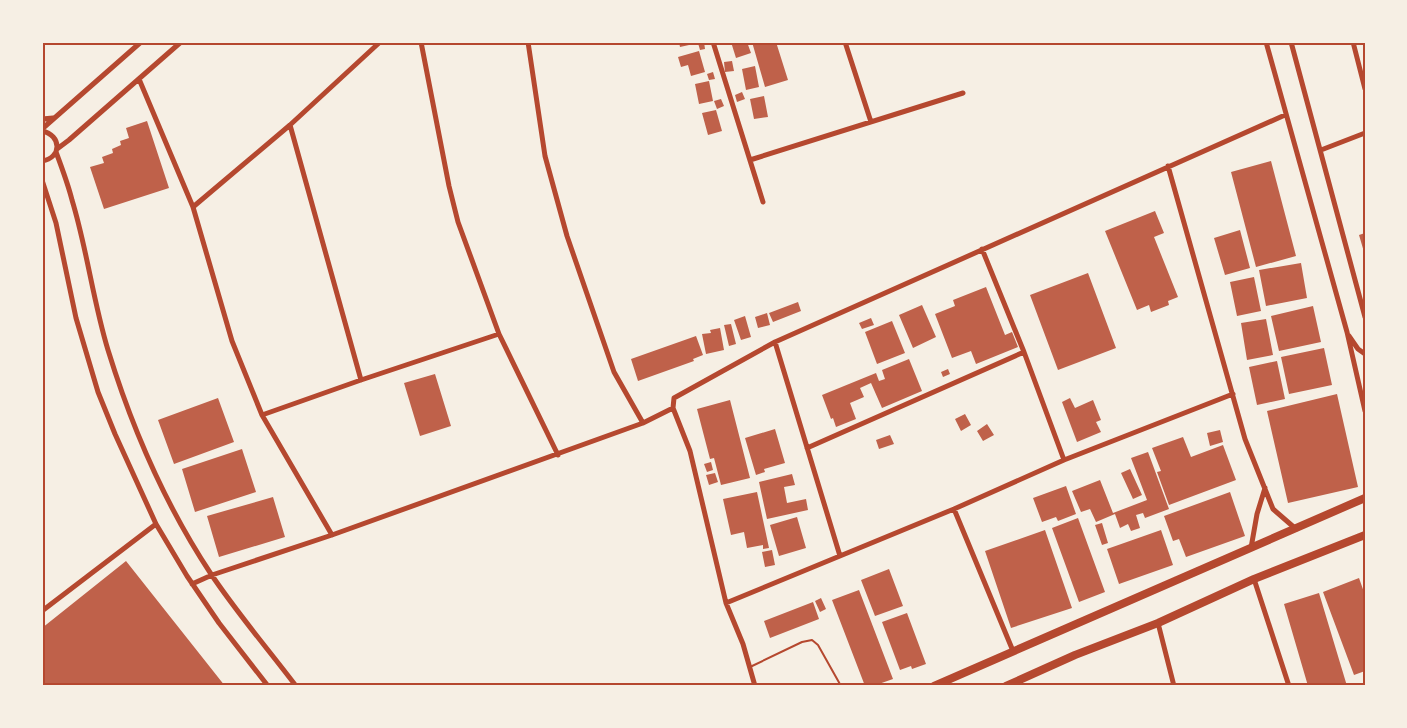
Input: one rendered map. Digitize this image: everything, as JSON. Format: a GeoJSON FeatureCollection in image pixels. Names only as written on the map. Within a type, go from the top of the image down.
{"type":"FeatureCollection","features":[{"type":"Feature","properties":{"kind":"main road"},"geometry":{"type":"LineString","coordinates":[[934,686],[1365,498]]}},
{"type":"Feature","properties":{"kind":"main road"},"geometry":{"type":"LineString","coordinates":[[1006,686],[1075,655],[1158,623],[1254,579],[1365,535]]}},
{"type":"Feature","properties":{"kind":"street"},"geometry":{"type":"LineString","coordinates":[[141,42],[42,130],[51,133],[55,138],[56,151],[72,199],[108,349],[121,389],[156,474],[183,528],[212,575],[296,686]]}},
{"type":"Feature","properties":{"kind":"street"},"geometry":{"type":"LineString","coordinates":[[42,161],[52,158],[56,151],[181,42]]}},
{"type":"Feature","properties":{"kind":"street"},"geometry":{"type":"LineString","coordinates":[[194,207],[290,125],[380,42]]}},
{"type":"Feature","properties":{"kind":"street"},"geometry":{"type":"LineString","coordinates":[[421,42],[458,222],[499,334],[558,455]]}},
{"type":"Feature","properties":{"kind":"street"},"geometry":{"type":"LineString","coordinates":[[528,42],[545,156],[567,236],[614,372],[643,423]]}},
{"type":"Feature","properties":{"kind":"street"},"geometry":{"type":"LineString","coordinates":[[713,42],[763,202]]}},
{"type":"Feature","properties":{"kind":"street"},"geometry":{"type":"LineString","coordinates":[[845,42],[871,122]]}},
{"type":"Feature","properties":{"kind":"street"},"geometry":{"type":"LineString","coordinates":[[1266,42],[1347,332],[1365,411]]}},
{"type":"Feature","properties":{"kind":"street"},"geometry":{"type":"LineString","coordinates":[[1291,42],[1364,313]]}},
{"type":"Feature","properties":{"kind":"street"},"geometry":{"type":"LineString","coordinates":[[1353,42],[1365,89]]}},
{"type":"Feature","properties":{"kind":"street"},"geometry":{"type":"LineString","coordinates":[[139,78],[194,207],[229,330],[262,415],[332,535]]}},
{"type":"Feature","properties":{"kind":"street"},"geometry":{"type":"LineString","coordinates":[[750,160],[963,93]]}},
{"type":"Feature","properties":{"kind":"street"},"geometry":{"type":"LineString","coordinates":[[754,686],[743,644],[726,603],[690,451],[673,408],[674,398],[775,342],[1285,115]]}},
{"type":"Feature","properties":{"kind":"street"},"geometry":{"type":"LineString","coordinates":[[42,119],[54,118]]}},
{"type":"Feature","properties":{"kind":"street"},"geometry":{"type":"LineString","coordinates":[[290,125],[361,380]]}},
{"type":"Feature","properties":{"kind":"street"},"geometry":{"type":"LineString","coordinates":[[1320,150],[1365,133]]}},
{"type":"Feature","properties":{"kind":"street"},"geometry":{"type":"LineString","coordinates":[[1168,166],[1245,439],[1273,509],[1296,529]]}},
{"type":"Feature","properties":{"kind":"street"},"geometry":{"type":"LineString","coordinates":[[42,180],[56,223],[76,318],[98,392],[119,444],[156,524],[192,584],[268,686]]}},
{"type":"Feature","properties":{"kind":"street"},"geometry":{"type":"LineString","coordinates":[[982,249],[1064,460]]}},
{"type":"Feature","properties":{"kind":"street"},"geometry":{"type":"LineString","coordinates":[[1347,332],[1358,349],[1365,354]]}},
{"type":"Feature","properties":{"kind":"street"},"geometry":{"type":"LineString","coordinates":[[262,415],[499,334]]}},
{"type":"Feature","properties":{"kind":"street"},"geometry":{"type":"LineString","coordinates":[[775,342],[840,556]]}},
{"type":"Feature","properties":{"kind":"street"},"geometry":{"type":"LineString","coordinates":[[807,447],[1023,352]]}},
{"type":"Feature","properties":{"kind":"street"},"geometry":{"type":"LineString","coordinates":[[726,603],[954,509],[1064,460],[1233,393]]}},
{"type":"Feature","properties":{"kind":"street"},"geometry":{"type":"LineString","coordinates":[[192,584],[212,575],[558,455],[643,423],[673,408]]}},
{"type":"Feature","properties":{"kind":"street"},"geometry":{"type":"LineString","coordinates":[[1251,548],[1257,514],[1265,488]]}},
{"type":"Feature","properties":{"kind":"street"},"geometry":{"type":"LineString","coordinates":[[954,509],[1013,651]]}},
{"type":"Feature","properties":{"kind":"street"},"geometry":{"type":"LineString","coordinates":[[42,611],[156,524]]}},
{"type":"Feature","properties":{"kind":"street"},"geometry":{"type":"LineString","coordinates":[[1254,579],[1289,686]]}},
{"type":"Feature","properties":{"kind":"street"},"geometry":{"type":"LineString","coordinates":[[1158,623],[1174,686]]}},
{"type":"Feature","properties":{"kind":"lane"},"geometry":{"type":"LineString","coordinates":[[750,667],[802,642],[812,640],[818,645],[841,686]]}},
{"type":"Feature","properties":{"kind":"building"},"geometry":{"type":"Polygon","coordinates":[[[679,42],[704,42],[705,49],[700,50],[698,43],[680,47],[679,42]]]}},
{"type":"Feature","properties":{"kind":"building"},"geometry":{"type":"Polygon","coordinates":[[[731,42],[747,42],[751,53],[736,58],[731,42]]]}},
{"type":"Feature","properties":{"kind":"building"},"geometry":{"type":"Polygon","coordinates":[[[752,42],[776,42],[788,80],[765,87],[752,42]]]}},
{"type":"Feature","properties":{"kind":"building"},"geometry":{"type":"Polygon","coordinates":[[[699,51],[705,72],[691,76],[688,65],[681,67],[678,57],[699,51]]]}},
{"type":"Feature","properties":{"kind":"building"},"geometry":{"type":"Polygon","coordinates":[[[732,61],[734,71],[725,72],[724,62],[732,61]]]}},
{"type":"Feature","properties":{"kind":"building"},"geometry":{"type":"Polygon","coordinates":[[[755,66],[759,87],[746,90],[742,69],[755,66]]]}},
{"type":"Feature","properties":{"kind":"building"},"geometry":{"type":"Polygon","coordinates":[[[713,72],[715,79],[709,80],[707,74],[713,72]]]}},
{"type":"Feature","properties":{"kind":"building"},"geometry":{"type":"Polygon","coordinates":[[[709,81],[713,101],[699,104],[695,84],[709,81]]]}},
{"type":"Feature","properties":{"kind":"building"},"geometry":{"type":"Polygon","coordinates":[[[742,92],[745,99],[737,102],[735,95],[742,92]]]}},
{"type":"Feature","properties":{"kind":"building"},"geometry":{"type":"Polygon","coordinates":[[[764,96],[768,117],[754,119],[750,99],[764,96]]]}},
{"type":"Feature","properties":{"kind":"building"},"geometry":{"type":"Polygon","coordinates":[[[721,99],[724,106],[717,109],[714,101],[721,99]]]}},
{"type":"Feature","properties":{"kind":"building"},"geometry":{"type":"Polygon","coordinates":[[[716,110],[722,131],[708,135],[702,113],[716,110]]]}},
{"type":"Feature","properties":{"kind":"building"},"geometry":{"type":"Polygon","coordinates":[[[147,121],[169,188],[104,209],[90,167],[104,163],[102,157],[113,153],[112,149],[121,145],[120,141],[129,138],[126,128],[147,121]]]}},
{"type":"Feature","properties":{"kind":"building"},"geometry":{"type":"Polygon","coordinates":[[[1271,161],[1296,256],[1256,267],[1231,172],[1271,161]]]}},
{"type":"Feature","properties":{"kind":"building"},"geometry":{"type":"Polygon","coordinates":[[[1155,211],[1164,233],[1154,237],[1178,297],[1168,301],[1169,305],[1151,312],[1149,305],[1137,310],[1105,231],[1155,211]]]}},
{"type":"Feature","properties":{"kind":"building"},"geometry":{"type":"Polygon","coordinates":[[[1240,230],[1250,268],[1225,275],[1214,238],[1240,230]]]}},
{"type":"Feature","properties":{"kind":"building"},"geometry":{"type":"Polygon","coordinates":[[[1365,233],[1365,252],[1364,252],[1359,235],[1365,233]]]}},
{"type":"Feature","properties":{"kind":"building"},"geometry":{"type":"Polygon","coordinates":[[[1301,263],[1307,298],[1266,306],[1259,270],[1301,263]]]}},
{"type":"Feature","properties":{"kind":"building"},"geometry":{"type":"Polygon","coordinates":[[[1088,273],[1116,348],[1058,370],[1030,295],[1088,273]]]}},
{"type":"Feature","properties":{"kind":"building"},"geometry":{"type":"Polygon","coordinates":[[[1254,277],[1261,311],[1237,316],[1230,282],[1254,277]]]}},
{"type":"Feature","properties":{"kind":"building"},"geometry":{"type":"Polygon","coordinates":[[[986,287],[1005,335],[1012,332],[1018,347],[976,364],[971,351],[952,358],[935,314],[955,306],[953,300],[986,287]]]}},
{"type":"Feature","properties":{"kind":"building"},"geometry":{"type":"Polygon","coordinates":[[[798,302],[801,311],[773,322],[769,313],[798,302]]]}},
{"type":"Feature","properties":{"kind":"building"},"geometry":{"type":"Polygon","coordinates":[[[922,305],[936,337],[913,348],[899,315],[922,305]]]}},
{"type":"Feature","properties":{"kind":"building"},"geometry":{"type":"Polygon","coordinates":[[[1313,306],[1321,342],[1279,351],[1271,316],[1313,306]]]}},
{"type":"Feature","properties":{"kind":"building"},"geometry":{"type":"Polygon","coordinates":[[[767,313],[770,325],[758,328],[755,317],[767,313]]]}},
{"type":"Feature","properties":{"kind":"building"},"geometry":{"type":"Polygon","coordinates":[[[745,316],[751,337],[741,340],[734,320],[745,316]]]}},
{"type":"Feature","properties":{"kind":"building"},"geometry":{"type":"Polygon","coordinates":[[[871,318],[874,325],[862,329],[859,323],[871,318]]]}},
{"type":"Feature","properties":{"kind":"building"},"geometry":{"type":"Polygon","coordinates":[[[1266,319],[1273,355],[1247,360],[1241,323],[1266,319]]]}},
{"type":"Feature","properties":{"kind":"building"},"geometry":{"type":"Polygon","coordinates":[[[892,321],[905,353],[877,364],[865,332],[892,321]]]}},
{"type":"Feature","properties":{"kind":"building"},"geometry":{"type":"Polygon","coordinates":[[[731,324],[736,344],[729,346],[724,325],[731,324]]]}},
{"type":"Feature","properties":{"kind":"building"},"geometry":{"type":"Polygon","coordinates":[[[720,328],[724,350],[706,354],[702,334],[711,333],[710,330],[720,328]]]}},
{"type":"Feature","properties":{"kind":"building"},"geometry":{"type":"Polygon","coordinates":[[[696,336],[703,355],[693,359],[694,361],[638,381],[631,359],[696,336]]]}},
{"type":"Feature","properties":{"kind":"building"},"geometry":{"type":"Polygon","coordinates":[[[1324,348],[1332,385],[1289,394],[1281,357],[1324,348]]]}},
{"type":"Feature","properties":{"kind":"building"},"geometry":{"type":"Polygon","coordinates":[[[909,359],[922,391],[882,408],[871,383],[860,388],[864,397],[850,403],[856,419],[836,427],[822,395],[876,373],[879,381],[885,379],[882,370],[909,359]]]}},
{"type":"Feature","properties":{"kind":"building"},"geometry":{"type":"Polygon","coordinates":[[[1277,361],[1285,399],[1257,405],[1249,367],[1277,361]]]}},
{"type":"Feature","properties":{"kind":"building"},"geometry":{"type":"Polygon","coordinates":[[[948,369],[950,374],[943,377],[941,372],[948,369]]]}},
{"type":"Feature","properties":{"kind":"building"},"geometry":{"type":"Polygon","coordinates":[[[435,374],[451,426],[420,436],[404,383],[435,374]]]}},
{"type":"Feature","properties":{"kind":"building"},"geometry":{"type":"Polygon","coordinates":[[[1337,394],[1358,487],[1288,503],[1267,411],[1337,394]]]}},
{"type":"Feature","properties":{"kind":"building"},"geometry":{"type":"Polygon","coordinates":[[[218,398],[234,442],[174,464],[158,420],[218,398]]]}},
{"type":"Feature","properties":{"kind":"building"},"geometry":{"type":"Polygon","coordinates":[[[1070,398],[1075,408],[1093,400],[1101,420],[1096,422],[1101,432],[1077,442],[1062,402],[1070,398]]]}},
{"type":"Feature","properties":{"kind":"building"},"geometry":{"type":"Polygon","coordinates":[[[730,400],[750,478],[721,485],[714,458],[710,459],[697,409],[730,400]]]}},
{"type":"Feature","properties":{"kind":"building"},"geometry":{"type":"Polygon","coordinates":[[[965,414],[971,425],[961,431],[955,419],[965,414]]]}},
{"type":"Feature","properties":{"kind":"building"},"geometry":{"type":"Polygon","coordinates":[[[987,424],[994,435],[983,441],[977,431],[987,424]]]}},
{"type":"Feature","properties":{"kind":"building"},"geometry":{"type":"Polygon","coordinates":[[[775,429],[785,463],[764,469],[765,472],[756,475],[745,438],[775,429]]]}},
{"type":"Feature","properties":{"kind":"building"},"geometry":{"type":"Polygon","coordinates":[[[1220,430],[1223,442],[1210,446],[1207,433],[1220,430]]]}},
{"type":"Feature","properties":{"kind":"building"},"geometry":{"type":"Polygon","coordinates":[[[890,435],[894,444],[879,449],[876,440],[890,435]]]}},
{"type":"Feature","properties":{"kind":"building"},"geometry":{"type":"Polygon","coordinates":[[[1183,437],[1191,457],[1223,445],[1236,480],[1169,505],[1157,472],[1161,471],[1152,448],[1183,437]]]}},
{"type":"Feature","properties":{"kind":"building"},"geometry":{"type":"Polygon","coordinates":[[[242,449],[256,492],[195,512],[182,469],[242,449]]]}},
{"type":"Feature","properties":{"kind":"building"},"geometry":{"type":"Polygon","coordinates":[[[1148,452],[1169,509],[1145,518],[1143,513],[1136,515],[1140,528],[1131,531],[1128,524],[1120,528],[1115,514],[1096,522],[1090,509],[1081,512],[1072,491],[1100,480],[1113,513],[1147,500],[1131,458],[1148,452]]]}},
{"type":"Feature","properties":{"kind":"building"},"geometry":{"type":"Polygon","coordinates":[[[711,462],[713,470],[707,472],[704,464],[711,462]]]}},
{"type":"Feature","properties":{"kind":"building"},"geometry":{"type":"Polygon","coordinates":[[[1130,469],[1142,495],[1133,499],[1121,473],[1130,469]]]}},
{"type":"Feature","properties":{"kind":"building"},"geometry":{"type":"Polygon","coordinates":[[[715,473],[718,482],[709,485],[706,475],[715,473]]]}},
{"type":"Feature","properties":{"kind":"building"},"geometry":{"type":"Polygon","coordinates":[[[792,474],[795,485],[784,487],[787,503],[806,499],[808,510],[767,519],[759,482],[792,474]]]}},
{"type":"Feature","properties":{"kind":"building"},"geometry":{"type":"Polygon","coordinates":[[[1066,486],[1076,514],[1058,521],[1056,517],[1042,522],[1033,498],[1066,486]]]}},
{"type":"Feature","properties":{"kind":"building"},"geometry":{"type":"Polygon","coordinates":[[[757,492],[769,548],[763,549],[763,545],[747,548],[744,532],[731,535],[723,499],[757,492]]]}},
{"type":"Feature","properties":{"kind":"building"},"geometry":{"type":"Polygon","coordinates":[[[1230,492],[1245,536],[1186,557],[1179,539],[1173,541],[1164,516],[1230,492]]]}},
{"type":"Feature","properties":{"kind":"building"},"geometry":{"type":"Polygon","coordinates":[[[273,497],[285,537],[219,557],[207,516],[273,497]]]}},
{"type":"Feature","properties":{"kind":"building"},"geometry":{"type":"Polygon","coordinates":[[[797,517],[806,548],[779,556],[770,525],[797,517]]]}},
{"type":"Feature","properties":{"kind":"building"},"geometry":{"type":"Polygon","coordinates":[[[1078,518],[1105,592],[1079,602],[1052,528],[1078,518]]]}},
{"type":"Feature","properties":{"kind":"building"},"geometry":{"type":"Polygon","coordinates":[[[1102,523],[1108,543],[1102,545],[1095,525],[1102,523]]]}},
{"type":"Feature","properties":{"kind":"building"},"geometry":{"type":"Polygon","coordinates":[[[1045,530],[1072,608],[1011,628],[985,551],[1045,530]]]}},
{"type":"Feature","properties":{"kind":"building"},"geometry":{"type":"Polygon","coordinates":[[[1161,530],[1173,565],[1119,584],[1107,549],[1161,530]]]}},
{"type":"Feature","properties":{"kind":"building"},"geometry":{"type":"Polygon","coordinates":[[[772,550],[775,565],[765,567],[762,552],[772,550]]]}},
{"type":"Feature","properties":{"kind":"building"},"geometry":{"type":"Polygon","coordinates":[[[126,561],[225,686],[42,686],[42,628],[126,561]]]}},
{"type":"Feature","properties":{"kind":"building"},"geometry":{"type":"Polygon","coordinates":[[[889,569],[903,606],[875,616],[861,580],[889,569]]]}},
{"type":"Feature","properties":{"kind":"building"},"geometry":{"type":"Polygon","coordinates":[[[1359,578],[1365,595],[1365,671],[1354,675],[1323,592],[1359,578]]]}},
{"type":"Feature","properties":{"kind":"building"},"geometry":{"type":"Polygon","coordinates":[[[859,590],[893,679],[873,686],[865,686],[832,600],[859,590]]]}},
{"type":"Feature","properties":{"kind":"building"},"geometry":{"type":"Polygon","coordinates":[[[1319,593],[1347,686],[1308,686],[1284,604],[1319,593]]]}},
{"type":"Feature","properties":{"kind":"building"},"geometry":{"type":"Polygon","coordinates":[[[821,598],[826,609],[820,612],[815,601],[821,598]]]}},
{"type":"Feature","properties":{"kind":"building"},"geometry":{"type":"Polygon","coordinates":[[[813,602],[819,619],[770,638],[764,621],[813,602]]]}},
{"type":"Feature","properties":{"kind":"building"},"geometry":{"type":"Polygon","coordinates":[[[907,613],[926,664],[900,670],[882,622],[907,613]]]}}]}
